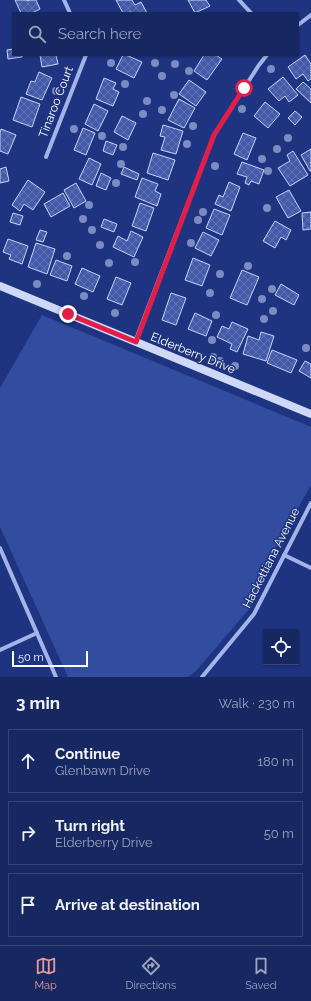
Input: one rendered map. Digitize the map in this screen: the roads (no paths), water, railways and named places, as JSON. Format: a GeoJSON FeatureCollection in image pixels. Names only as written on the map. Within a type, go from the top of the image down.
{"type":"FeatureCollection","features":[{"type":"Feature","properties":{"kind":"street"},"geometry":{"type":"LineString","coordinates":[[64,0],[70,12]]}},
{"type":"Feature","properties":{"kind":"street"},"geometry":{"type":"LineString","coordinates":[[239,0],[250,12]]}},
{"type":"Feature","properties":{"kind":"street"},"geometry":{"type":"LineString","coordinates":[[299,24],[311,15]]}},
{"type":"Feature","properties":{"kind":"street","name":"Tinaroo Court"},"geometry":{"type":"LineString","coordinates":[[46,156],[86,56]]}},
{"type":"Feature","properties":{"kind":"street"},"geometry":{"type":"LineString","coordinates":[[136,342],[214,135],[266,56]]}},
{"type":"Feature","properties":{"kind":"street","name":"Elderberry Drive"},"geometry":{"type":"LineString","coordinates":[[0,286],[311,414]]}},
{"type":"Feature","properties":{"kind":"street","name":"Hackettiana Avenue"},"geometry":{"type":"LineString","coordinates":[[202,677],[254,614],[311,503]]}},
{"type":"Feature","properties":{"kind":"street"},"geometry":{"type":"LineString","coordinates":[[0,548],[56,677]]}},
{"type":"Feature","properties":{"kind":"street"},"geometry":{"type":"LineString","coordinates":[[284,555],[311,568]]}},
{"type":"Feature","properties":{"kind":"street"},"geometry":{"type":"LineString","coordinates":[[0,650],[37,633]]}}]}
